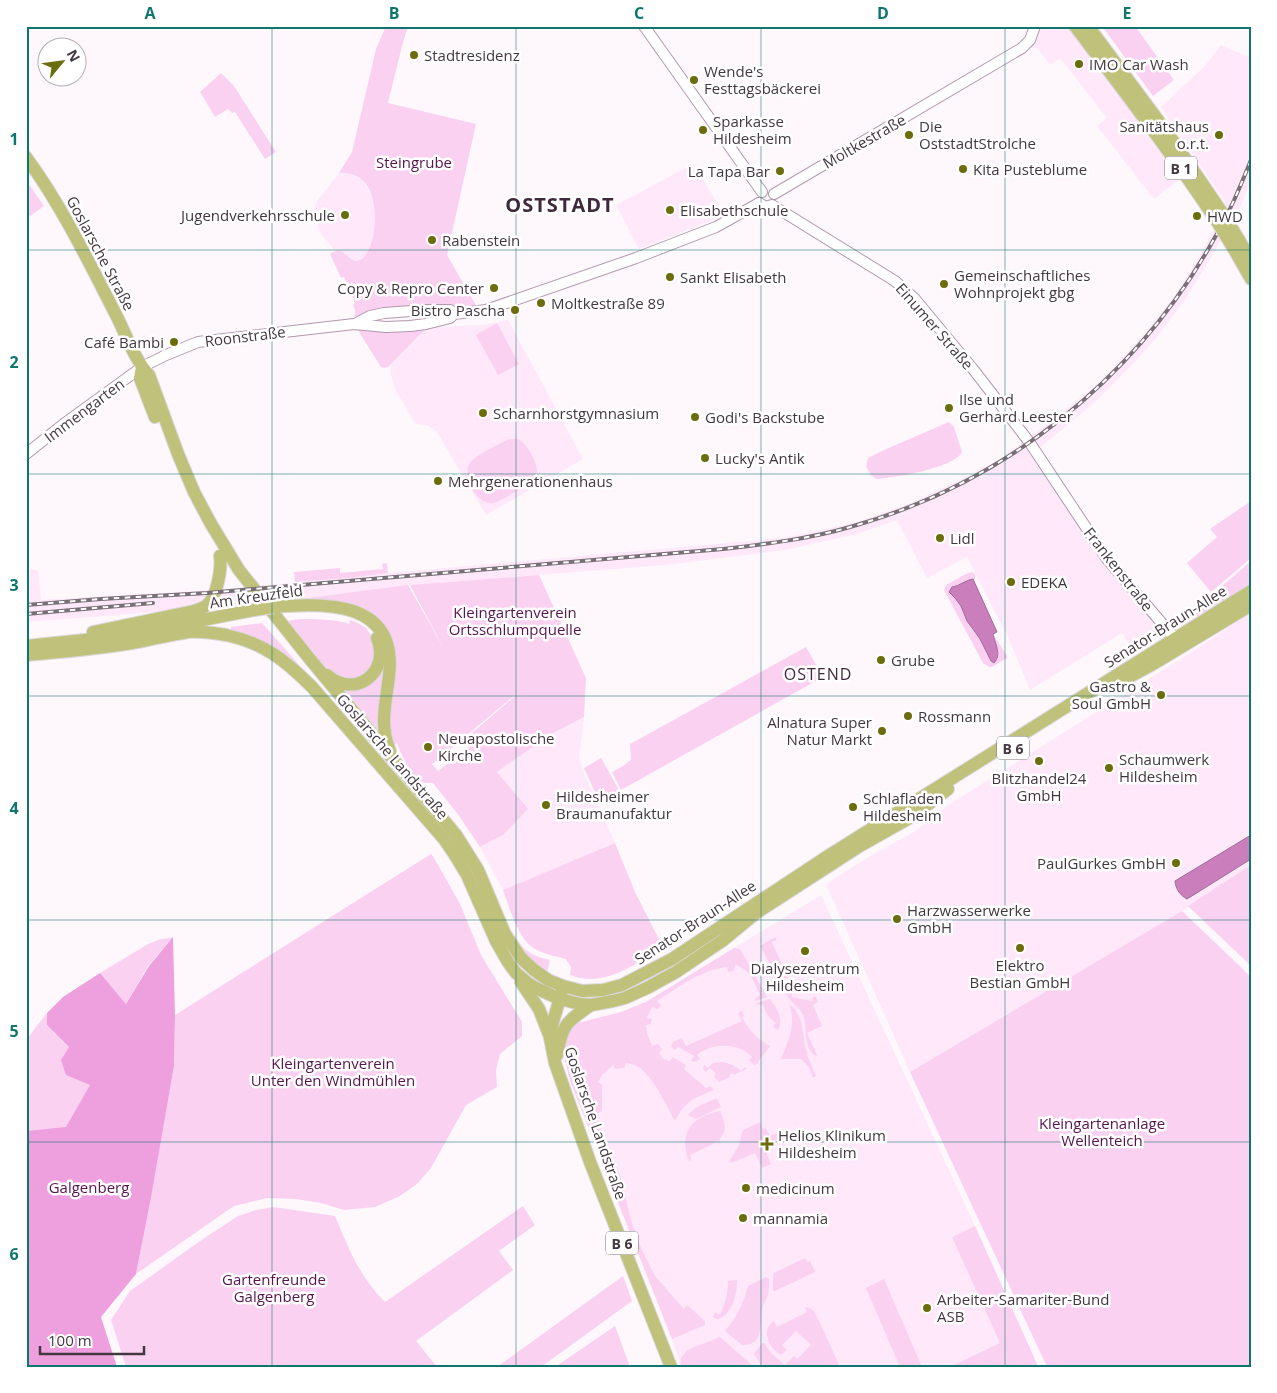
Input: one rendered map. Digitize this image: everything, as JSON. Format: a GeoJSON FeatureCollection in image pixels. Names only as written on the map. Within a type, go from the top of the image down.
{"type":"FeatureCollection","features":[{"type":"Feature","properties":{"kind":"main road","name":"B 1"},"geometry":{"type":"LineString","coordinates":[[1075,26],[1146,112]]}},
{"type":"Feature","properties":{"kind":"main road","name":"B 1"},"geometry":{"type":"LineString","coordinates":[[1088,26],[1187,176],[1220,218],[1236,245],[1251,280]]}},
{"type":"Feature","properties":{"kind":"main road","name":"Goslarsche Straße"},"geometry":{"type":"LineString","coordinates":[[26,157],[57,203],[142,368]]}},
{"type":"Feature","properties":{"kind":"main road","name":"B 1"},"geometry":{"type":"LineString","coordinates":[[1236,245],[1251,261]]}},
{"type":"Feature","properties":{"kind":"main road"},"geometry":{"type":"LineString","coordinates":[[142,368],[140,378],[180,480],[220,556],[243,590],[276,617],[368,738],[397,780],[401,790]]}},
{"type":"Feature","properties":{"kind":"main road"},"geometry":{"type":"LineString","coordinates":[[142,368],[149,375],[194,492],[239,570],[309,658],[456,835],[478,870],[505,934],[521,958],[548,980],[563,986]]}},
{"type":"Feature","properties":{"kind":"main road"},"geometry":{"type":"LineString","coordinates":[[57,643],[84,634],[203,608],[211,601],[215,592],[220,556]]}},
{"type":"Feature","properties":{"kind":"main road","name":"Senator-Braun-Allee"},"geometry":{"type":"LineString","coordinates":[[560,999],[591,1005],[613,1002],[647,988],[676,972],[722,941],[756,913],[858,847],[913,816],[958,782],[1116,684],[1251,591]]}},
{"type":"Feature","properties":{"kind":"main road","name":"Am Kreuzfeld"},"geometry":{"type":"LineString","coordinates":[[276,617],[315,605],[341,607],[364,616],[380,628],[390,658],[384,730],[394,760]]}},
{"type":"Feature","properties":{"kind":"main road","name":"Senator-Braun-Allee"},"geometry":{"type":"LineString","coordinates":[[563,986],[582,990],[603,990],[622,985],[652,970],[695,944],[828,856],[1101,685],[1251,605]]}},
{"type":"Feature","properties":{"kind":"main road"},"geometry":{"type":"LineString","coordinates":[[188,632],[256,614],[276,617],[313,613],[336,614],[362,622],[377,638],[380,646],[380,659],[375,671],[365,680],[353,685],[337,682],[309,658]]}},
{"type":"Feature","properties":{"kind":"main road","name":"Am Kreuzfeld"},"geometry":{"type":"LineString","coordinates":[[26,646],[114,637],[256,614]]}},
{"type":"Feature","properties":{"kind":"main road","name":"Am Kreuzfeld"},"geometry":{"type":"LineString","coordinates":[[26,655],[87,650],[188,632],[217,634],[250,642],[266,649],[301,677]]}},
{"type":"Feature","properties":{"kind":"main road","name":"Goslarsche Landstraße"},"geometry":{"type":"LineString","coordinates":[[301,677],[454,852],[471,883],[501,951],[516,974],[543,992],[560,999],[550,1038],[555,1063],[590,1162],[671,1367]]}},
{"type":"Feature","properties":{"kind":"main road"},"geometry":{"type":"LineString","coordinates":[[516,974],[538,1009],[550,1038]]}},
{"type":"Feature","properties":{"kind":"main road","name":"B 6"},"geometry":{"type":"LineString","coordinates":[[560,999],[563,986]]}},
{"type":"Feature","properties":{"kind":"main road","name":"B 6"},"geometry":{"type":"LineString","coordinates":[[555,1063],[561,1034],[568,1022],[591,1005]]}},
{"type":"Feature","properties":{"kind":"street"},"geometry":{"type":"LineString","coordinates":[[644,26],[762,192]]}},
{"type":"Feature","properties":{"kind":"street","name":"Moltkestraße"},"geometry":{"type":"LineString","coordinates":[[774,194],[1022,48],[1030,40],[1035,26]]}},
{"type":"Feature","properties":{"kind":"street"},"geometry":{"type":"LineString","coordinates":[[762,192],[770,191],[774,194],[775,201],[772,205]]}},
{"type":"Feature","properties":{"kind":"street"},"geometry":{"type":"LineString","coordinates":[[354,324],[410,326],[450,318],[454,314],[486,310],[505,304],[636,258],[716,227],[760,203],[759,196],[762,192]]}},
{"type":"Feature","properties":{"kind":"street","name":"Einumer Straße"},"geometry":{"type":"LineString","coordinates":[[760,203],[766,207],[772,205],[905,289],[973,369],[1044,463]]}},
{"type":"Feature","properties":{"kind":"street"},"geometry":{"type":"LineString","coordinates":[[354,324],[370,316],[384,313],[450,310],[454,314]]}},
{"type":"Feature","properties":{"kind":"street","name":"Roonstraße"},"geometry":{"type":"LineString","coordinates":[[142,368],[166,355],[201,341],[354,324]]}},
{"type":"Feature","properties":{"kind":"street","name":"Immengarten"},"geometry":{"type":"LineString","coordinates":[[26,454],[65,423],[142,368]]}},
{"type":"Feature","properties":{"kind":"street","name":"Frankenstraße"},"geometry":{"type":"LineString","coordinates":[[1044,463],[1107,559],[1179,642]]}},
{"type":"Feature","properties":{"kind":"shaded area"},"geometry":{"type":"Polygon","coordinates":[[[1037,26],[1071,26],[1180,179],[1154,199],[1097,126],[1107,118],[1060,58],[1050,65],[1038,49],[1031,46],[1037,26]]]}},
{"type":"Feature","properties":{"kind":"shaded area"},"geometry":{"type":"Polygon","coordinates":[[[1221,45],[1251,58],[1251,181],[1240,207],[1184,301],[1153,342],[1095,402],[1037,450],[1117,577],[1162,632],[1134,651],[1122,633],[1030,690],[1009,639],[967,557],[927,578],[897,520],[857,534],[785,550],[666,565],[410,585],[247,605],[26,622],[26,569],[38,570],[41,600],[212,590],[783,538],[854,523],[911,503],[958,481],[996,461],[1087,393],[1144,334],[1175,295],[1196,262],[1213,231],[1225,202],[1161,107],[1205,66],[1221,45]]]}},
{"type":"Feature","properties":{"kind":"shaded area","name":"Elisabethschule"},"geometry":{"type":"Polygon","coordinates":[[[693,164],[725,215],[639,249],[616,205],[693,164]]]}},
{"type":"Feature","properties":{"kind":"shaded area","name":"Jugendverkehrsschule"},"geometry":{"type":"Polygon","coordinates":[[[346,172],[363,181],[372,197],[374,205],[375,218],[372,238],[365,257],[360,260],[353,260],[341,251],[335,251],[320,232],[314,212],[317,201],[339,173],[346,172]]]}},
{"type":"Feature","properties":{"kind":"shaded area","name":"Scharnhorstgymnasium"},"geometry":{"type":"Polygon","coordinates":[[[508,320],[583,459],[486,515],[437,432],[427,425],[416,424],[396,391],[391,375],[388,329],[483,325],[508,320]]]}},
{"type":"Feature","properties":{"kind":"shaded area"},"geometry":{"type":"Polygon","coordinates":[[[973,579],[997,632],[993,634],[998,653],[994,663],[967,621],[961,606],[949,592],[952,587],[973,579]]]}},
{"type":"Feature","properties":{"kind":"shaded area"},"geometry":{"type":"Polygon","coordinates":[[[1251,612],[1251,865],[1182,911],[910,1072],[826,884],[867,858],[914,832],[950,804],[1198,648],[1251,612]]]}},
{"type":"Feature","properties":{"kind":"shaded area"},"geometry":{"type":"Polygon","coordinates":[[[584,717],[579,757],[582,769],[615,843],[503,890],[480,847],[503,835],[497,772],[551,734],[584,717]]]}},
{"type":"Feature","properties":{"kind":"shaded area"},"geometry":{"type":"Polygon","coordinates":[[[1251,835],[1251,859],[1187,899],[1180,894],[1175,881],[1251,835]]]}},
{"type":"Feature","properties":{"kind":"shaded area","name":"Helios Klinikum Hildesheim"},"geometry":{"type":"Polygon","coordinates":[[[821,895],[975,1226],[1032,1354],[1011,1367],[682,1367],[564,1057],[578,1023],[621,1012],[646,1002],[821,895]]]}},
{"type":"Feature","properties":{"kind":"green space","name":"Steingrube"},"geometry":{"type":"Polygon","coordinates":[[[386,26],[408,26],[388,103],[476,124],[447,255],[477,307],[459,309],[452,305],[386,307],[363,315],[385,330],[425,329],[388,367],[384,368],[381,367],[354,324],[355,310],[353,305],[355,303],[344,277],[341,278],[330,254],[341,251],[351,259],[360,260],[367,254],[372,240],[375,218],[372,196],[367,186],[360,179],[351,174],[339,173],[352,152],[376,49],[386,26]]]}},
{"type":"Feature","properties":{"kind":"green space"},"geometry":{"type":"Polygon","coordinates":[[[1102,26],[1135,26],[1174,80],[1153,96],[1102,26]]]}},
{"type":"Feature","properties":{"kind":"green space"},"geometry":{"type":"Polygon","coordinates":[[[221,73],[234,86],[276,152],[265,159],[235,112],[232,113],[228,109],[215,117],[200,92],[221,73]]]}},
{"type":"Feature","properties":{"kind":"green space"},"geometry":{"type":"Polygon","coordinates":[[[26,180],[44,206],[26,219],[26,180]]]}},
{"type":"Feature","properties":{"kind":"green space"},"geometry":{"type":"Polygon","coordinates":[[[497,323],[519,364],[498,375],[476,335],[497,323]]]}},
{"type":"Feature","properties":{"kind":"green space"},"geometry":{"type":"Polygon","coordinates":[[[949,422],[954,427],[962,452],[957,458],[948,463],[896,477],[876,479],[866,467],[868,458],[949,422]]]}},
{"type":"Feature","properties":{"kind":"green space"},"geometry":{"type":"Polygon","coordinates":[[[509,439],[519,439],[526,446],[535,461],[537,474],[530,482],[513,493],[496,502],[487,503],[481,500],[472,489],[469,482],[468,468],[472,460],[509,439]]]}},
{"type":"Feature","properties":{"kind":"green space"},"geometry":{"type":"Polygon","coordinates":[[[1251,501],[1251,558],[1211,592],[1187,563],[1217,537],[1210,529],[1251,501]]]}},
{"type":"Feature","properties":{"kind":"green space"},"geometry":{"type":"Polygon","coordinates":[[[1251,561],[1251,585],[1180,626],[1175,627],[1251,561]]]}},
{"type":"Feature","properties":{"kind":"green space"},"geometry":{"type":"Polygon","coordinates":[[[387,563],[388,573],[295,582],[294,572],[340,568],[340,573],[383,569],[382,564],[387,563]]]}},
{"type":"Feature","properties":{"kind":"green space"},"geometry":{"type":"Polygon","coordinates":[[[972,572],[975,574],[975,580],[954,586],[949,593],[961,606],[970,627],[995,662],[998,652],[993,634],[1007,656],[1007,658],[992,667],[983,663],[944,590],[946,585],[972,572]]]}},
{"type":"Feature","properties":{"kind":"green space","name":"Kleingartenverein Ortsschlumpquelle"},"geometry":{"type":"Polygon","coordinates":[[[539,575],[586,678],[584,717],[551,734],[497,772],[528,809],[503,835],[480,847],[457,813],[433,783],[425,783],[416,777],[404,760],[397,743],[392,747],[388,730],[389,697],[375,618],[268,603],[408,585],[444,649],[410,585],[539,575]],[[515,696],[432,764],[438,771],[471,745],[466,738],[515,696]]]}},
{"type":"Feature","properties":{"kind":"green space"},"geometry":{"type":"Polygon","coordinates":[[[301,619],[332,620],[349,624],[350,620],[366,628],[374,640],[377,651],[369,673],[345,683],[316,662],[285,621],[301,619]]]}},
{"type":"Feature","properties":{"kind":"green space"},"geometry":{"type":"Polygon","coordinates":[[[262,623],[307,674],[231,632],[231,627],[262,623]]]}},
{"type":"Feature","properties":{"kind":"green space"},"geometry":{"type":"Polygon","coordinates":[[[806,647],[823,677],[621,790],[612,772],[631,760],[630,744],[806,647]]]}},
{"type":"Feature","properties":{"kind":"green space"},"geometry":{"type":"Polygon","coordinates":[[[384,663],[377,731],[342,689],[384,663]]]}},
{"type":"Feature","properties":{"kind":"green space"},"geometry":{"type":"Polygon","coordinates":[[[601,758],[620,792],[600,803],[584,768],[601,758]]]}},
{"type":"Feature","properties":{"kind":"green space"},"geometry":{"type":"Polygon","coordinates":[[[615,843],[635,892],[663,947],[635,965],[614,975],[592,979],[570,975],[571,967],[566,959],[532,947],[522,936],[514,921],[503,890],[615,843]]]}},
{"type":"Feature","properties":{"kind":"green space","name":"Kleingartenverein Unter den Windmühlen"},"geometry":{"type":"Polygon","coordinates":[[[431,854],[460,904],[481,955],[522,1022],[522,1036],[500,1054],[496,1070],[497,1087],[466,1105],[431,1168],[417,1184],[400,1196],[375,1207],[344,1210],[321,1203],[296,1199],[267,1198],[234,1206],[136,1274],[174,1066],[175,1015],[431,854]]]}},
{"type":"Feature","properties":{"kind":"green space"},"geometry":{"type":"Polygon","coordinates":[[[1251,865],[1251,966],[1188,906],[1251,865]]]}},
{"type":"Feature","properties":{"kind":"green space"},"geometry":{"type":"Polygon","coordinates":[[[494,891],[514,936],[526,950],[534,955],[550,960],[547,973],[527,957],[513,940],[492,892],[494,891]]]}},
{"type":"Feature","properties":{"kind":"green space","name":"Kleingartenanlage Wellenteich"},"geometry":{"type":"Polygon","coordinates":[[[1182,911],[1251,977],[1251,1367],[1047,1367],[910,1072],[1182,911]]]}},
{"type":"Feature","properties":{"kind":"green space"},"geometry":{"type":"Polygon","coordinates":[[[173,937],[148,966],[126,1004],[100,973],[148,944],[173,937]]]}},
{"type":"Feature","properties":{"kind":"green space","name":"Galgenberg"},"geometry":{"type":"Polygon","coordinates":[[[173,937],[174,1066],[151,1197],[136,1274],[101,1317],[117,1367],[26,1367],[26,1131],[66,1127],[90,1085],[66,1075],[61,1060],[69,1047],[47,1025],[47,1013],[63,997],[100,973],[126,1004],[149,966],[173,937]]]}},
{"type":"Feature","properties":{"kind":"green space"},"geometry":{"type":"Polygon","coordinates":[[[775,937],[777,940],[772,942],[783,967],[788,965],[792,975],[780,982],[760,946],[775,937]]]}},
{"type":"Feature","properties":{"kind":"green space"},"geometry":{"type":"Polygon","coordinates":[[[734,948],[740,949],[767,997],[756,1001],[755,999],[760,995],[756,985],[748,973],[740,967],[735,965],[734,971],[728,972],[727,967],[717,969],[699,975],[657,1001],[661,1006],[657,1009],[652,1007],[647,1018],[652,1019],[651,1024],[646,1025],[652,1046],[658,1044],[662,1049],[659,1053],[663,1059],[670,1061],[673,1057],[686,1065],[684,1069],[706,1088],[710,1086],[714,1090],[687,1104],[675,1121],[655,1086],[637,1066],[626,1063],[624,1068],[615,1069],[613,1065],[603,1074],[598,1082],[602,1085],[602,1111],[596,1114],[604,1139],[620,1175],[631,1220],[641,1248],[655,1276],[684,1309],[687,1305],[705,1321],[705,1325],[672,1339],[570,1081],[564,1057],[564,1043],[571,1029],[578,1023],[621,1012],[646,1002],[734,948]]]}},
{"type":"Feature","properties":{"kind":"green space"},"geometry":{"type":"Polygon","coordinates":[[[785,992],[792,992],[792,997],[812,1001],[813,997],[816,997],[818,1002],[813,1005],[822,1026],[807,1033],[816,1056],[809,1049],[803,1016],[785,992]]]}},
{"type":"Feature","properties":{"kind":"green space"},"geometry":{"type":"Polygon","coordinates":[[[770,999],[780,1018],[778,1030],[773,1027],[776,1023],[767,1015],[763,1004],[757,1005],[757,1003],[770,999]]]}},
{"type":"Feature","properties":{"kind":"green space"},"geometry":{"type":"Polygon","coordinates":[[[790,1005],[799,1015],[807,1055],[816,1076],[813,1078],[809,1067],[801,1059],[781,1059],[789,1039],[792,1023],[790,1005]]]}},
{"type":"Feature","properties":{"kind":"green space"},"geometry":{"type":"Polygon","coordinates":[[[742,1011],[744,1016],[742,1017],[751,1030],[770,1046],[759,1063],[754,1065],[749,1060],[752,1057],[740,1049],[725,1046],[717,1046],[703,1051],[697,1055],[700,1059],[696,1062],[691,1061],[694,1056],[678,1047],[675,1050],[671,1046],[673,1042],[682,1038],[686,1046],[742,1021],[738,1013],[742,1011]]]}},
{"type":"Feature","properties":{"kind":"green space"},"geometry":{"type":"Polygon","coordinates":[[[47,1013],[47,1025],[69,1047],[91,1084],[66,1128],[26,1131],[26,1040],[47,1013]]]}},
{"type":"Feature","properties":{"kind":"green space"},"geometry":{"type":"Polygon","coordinates":[[[722,1062],[733,1065],[741,1071],[745,1067],[747,1069],[734,1075],[733,1073],[729,1075],[730,1077],[719,1082],[714,1076],[716,1073],[710,1068],[706,1072],[703,1069],[704,1064],[707,1068],[714,1063],[722,1062]]]}},
{"type":"Feature","properties":{"kind":"green space"},"geometry":{"type":"Polygon","coordinates":[[[717,1099],[721,1107],[696,1119],[688,1115],[697,1107],[717,1099]]]}},
{"type":"Feature","properties":{"kind":"green space"},"geometry":{"type":"Polygon","coordinates":[[[720,1111],[725,1126],[724,1133],[719,1140],[721,1145],[717,1141],[690,1155],[691,1160],[689,1161],[685,1142],[690,1127],[702,1117],[720,1111]]]}},
{"type":"Feature","properties":{"kind":"green space"},"geometry":{"type":"Polygon","coordinates":[[[760,1122],[763,1129],[766,1128],[770,1136],[777,1133],[780,1139],[764,1147],[771,1164],[762,1168],[755,1153],[731,1163],[730,1160],[739,1145],[743,1130],[760,1122]]]}},
{"type":"Feature","properties":{"kind":"green space","name":"Gartenfreunde Galgenberg"},"geometry":{"type":"Polygon","coordinates":[[[523,1206],[535,1225],[499,1251],[513,1270],[416,1341],[437,1367],[126,1367],[111,1320],[130,1291],[238,1216],[273,1207],[335,1216],[361,1272],[385,1302],[523,1206]]]}},
{"type":"Feature","properties":{"kind":"green space"},"geometry":{"type":"Polygon","coordinates":[[[975,1226],[1038,1367],[950,1367],[1000,1343],[952,1237],[975,1226]]]}},
{"type":"Feature","properties":{"kind":"green space"},"geometry":{"type":"Polygon","coordinates":[[[805,1258],[807,1262],[810,1261],[815,1272],[775,1291],[773,1290],[774,1273],[805,1258]]]}},
{"type":"Feature","properties":{"kind":"green space"},"geometry":{"type":"Polygon","coordinates":[[[623,1276],[632,1301],[541,1367],[497,1367],[623,1276]]]}},
{"type":"Feature","properties":{"kind":"green space"},"geometry":{"type":"Polygon","coordinates":[[[766,1277],[769,1279],[769,1291],[762,1308],[760,1333],[754,1342],[749,1345],[742,1345],[725,1331],[739,1310],[748,1286],[766,1277]]]}},
{"type":"Feature","properties":{"kind":"green space"},"geometry":{"type":"Polygon","coordinates":[[[884,1279],[922,1367],[900,1367],[866,1288],[884,1279]]]}},
{"type":"Feature","properties":{"kind":"green space"},"geometry":{"type":"Polygon","coordinates":[[[737,1280],[735,1297],[731,1308],[718,1319],[714,1318],[715,1312],[720,1315],[727,1294],[728,1281],[737,1280]]]}},
{"type":"Feature","properties":{"kind":"green space"},"geometry":{"type":"Polygon","coordinates":[[[805,1307],[815,1312],[840,1367],[762,1367],[754,1354],[762,1343],[785,1365],[794,1356],[797,1359],[811,1345],[796,1331],[782,1345],[787,1350],[781,1355],[770,1344],[767,1334],[770,1325],[774,1321],[777,1327],[807,1312],[805,1307]]]}},
{"type":"Feature","properties":{"kind":"green space"},"geometry":{"type":"Polygon","coordinates":[[[615,1326],[629,1364],[626,1367],[555,1367],[615,1326]]]}},
{"type":"Feature","properties":{"kind":"green space"},"geometry":{"type":"Polygon","coordinates":[[[720,1337],[754,1367],[680,1367],[681,1358],[687,1350],[720,1337]]]}},
{"type":"Feature","properties":{"kind":"railway"},"geometry":{"type":"LineString","coordinates":[[26,605],[207,593],[723,549],[819,535],[907,508],[961,484],[1012,454],[1060,419],[1105,380],[1146,337],[1182,290],[1225,220],[1251,160]]}},
{"type":"Feature","properties":{"kind":"railway"},"geometry":{"type":"LineString","coordinates":[[26,614],[153,603]]}},
{"type":"Feature","properties":{"kind":"place","name":"Stadtresidenz"},"geometry":{"type":"Point","coordinates":[414,55]}},
{"type":"Feature","properties":{"kind":"place","name":"IMO Car Wash"},"geometry":{"type":"Point","coordinates":[1079,64]}},
{"type":"Feature","properties":{"kind":"place","name":"Wende's Festtagsbäckerei"},"geometry":{"type":"Point","coordinates":[694,80]}},
{"type":"Feature","properties":{"kind":"place","name":"Sparkasse Hildesheim"},"geometry":{"type":"Point","coordinates":[703,130]}},
{"type":"Feature","properties":{"kind":"place","name":"Die OststadtStrolche"},"geometry":{"type":"Point","coordinates":[909,135]}},
{"type":"Feature","properties":{"kind":"place","name":"Sanitätshaus o.r.t."},"geometry":{"type":"Point","coordinates":[1219,135]}},
{"type":"Feature","properties":{"kind":"place","name":"Kita Pusteblume"},"geometry":{"type":"Point","coordinates":[963,169]}},
{"type":"Feature","properties":{"kind":"place","name":"La Tapa Bar"},"geometry":{"type":"Point","coordinates":[780,171]}},
{"type":"Feature","properties":{"kind":"place","name":"Elisabethschule"},"geometry":{"type":"Point","coordinates":[670,210]}},
{"type":"Feature","properties":{"kind":"place","name":"Jugendverkehrsschule"},"geometry":{"type":"Point","coordinates":[345,215]}},
{"type":"Feature","properties":{"kind":"place","name":"HWD"},"geometry":{"type":"Point","coordinates":[1197,216]}},
{"type":"Feature","properties":{"kind":"place","name":"Rabenstein"},"geometry":{"type":"Point","coordinates":[432,240]}},
{"type":"Feature","properties":{"kind":"place","name":"Sankt Elisabeth"},"geometry":{"type":"Point","coordinates":[670,277]}},
{"type":"Feature","properties":{"kind":"place","name":"Gemeinschaftliches Wohnprojekt gbg"},"geometry":{"type":"Point","coordinates":[944,284]}},
{"type":"Feature","properties":{"kind":"place","name":"Copy & Repro Center"},"geometry":{"type":"Point","coordinates":[494,288]}},
{"type":"Feature","properties":{"kind":"place","name":"Moltkestraße 89"},"geometry":{"type":"Point","coordinates":[541,303]}},
{"type":"Feature","properties":{"kind":"place","name":"Bistro Pascha"},"geometry":{"type":"Point","coordinates":[515,310]}},
{"type":"Feature","properties":{"kind":"place","name":"Café Bambi"},"geometry":{"type":"Point","coordinates":[174,342]}},
{"type":"Feature","properties":{"kind":"place","name":"Ilse und Gerhard Leester"},"geometry":{"type":"Point","coordinates":[949,408]}},
{"type":"Feature","properties":{"kind":"place","name":"Scharnhorstgymnasium"},"geometry":{"type":"Point","coordinates":[483,413]}},
{"type":"Feature","properties":{"kind":"place","name":"Godi's Backstube"},"geometry":{"type":"Point","coordinates":[695,417]}},
{"type":"Feature","properties":{"kind":"place","name":"Lucky's Antik"},"geometry":{"type":"Point","coordinates":[705,458]}},
{"type":"Feature","properties":{"kind":"place","name":"Mehrgenerationenhaus"},"geometry":{"type":"Point","coordinates":[438,481]}},
{"type":"Feature","properties":{"kind":"place","name":"Lidl"},"geometry":{"type":"Point","coordinates":[940,538]}},
{"type":"Feature","properties":{"kind":"place","name":"EDEKA"},"geometry":{"type":"Point","coordinates":[1011,582]}},
{"type":"Feature","properties":{"kind":"place","name":"Grube"},"geometry":{"type":"Point","coordinates":[881,660]}},
{"type":"Feature","properties":{"kind":"place","name":"Gastro & Soul GmbH"},"geometry":{"type":"Point","coordinates":[1161,695]}},
{"type":"Feature","properties":{"kind":"place","name":"Rossmann"},"geometry":{"type":"Point","coordinates":[908,716]}},
{"type":"Feature","properties":{"kind":"place","name":"Alnatura Super Natur Markt"},"geometry":{"type":"Point","coordinates":[882,731]}},
{"type":"Feature","properties":{"kind":"place","name":"Neuapostolische Kirche"},"geometry":{"type":"Point","coordinates":[428,747]}},
{"type":"Feature","properties":{"kind":"place","name":"Blitzhandel24 GmbH"},"geometry":{"type":"Point","coordinates":[1039,761]}},
{"type":"Feature","properties":{"kind":"place","name":"Schaumwerk Hildesheim"},"geometry":{"type":"Point","coordinates":[1109,768]}},
{"type":"Feature","properties":{"kind":"place","name":"Hildesheimer Braumanufaktur"},"geometry":{"type":"Point","coordinates":[546,805]}},
{"type":"Feature","properties":{"kind":"place","name":"Schlafladen Hildesheim"},"geometry":{"type":"Point","coordinates":[853,807]}},
{"type":"Feature","properties":{"kind":"place","name":"PaulGurkes GmbH"},"geometry":{"type":"Point","coordinates":[1176,863]}},
{"type":"Feature","properties":{"kind":"place","name":"Harzwasserwerke GmbH"},"geometry":{"type":"Point","coordinates":[897,919]}},
{"type":"Feature","properties":{"kind":"place","name":"Elektro Bestian GmbH"},"geometry":{"type":"Point","coordinates":[1020,948]}},
{"type":"Feature","properties":{"kind":"place","name":"Dialysezentrum Hildesheim"},"geometry":{"type":"Point","coordinates":[805,951]}},
{"type":"Feature","properties":{"kind":"place","name":"Helios Klinikum Hildesheim"},"geometry":{"type":"Point","coordinates":[767,1144]}},
{"type":"Feature","properties":{"kind":"place","name":"medicinum"},"geometry":{"type":"Point","coordinates":[746,1188]}},
{"type":"Feature","properties":{"kind":"place","name":"mannamia"},"geometry":{"type":"Point","coordinates":[743,1218]}},
{"type":"Feature","properties":{"kind":"place","name":"Arbeiter-Samariter-Bund ASB"},"geometry":{"type":"Point","coordinates":[927,1308]}},
{"type":"Feature","properties":{"kind":"district","name":"OSTSTADT"},"geometry":{"type":"Point","coordinates":[560,204]}},
{"type":"Feature","properties":{"kind":"district","name":"OSTEND"},"geometry":{"type":"Point","coordinates":[818,674]}}]}
